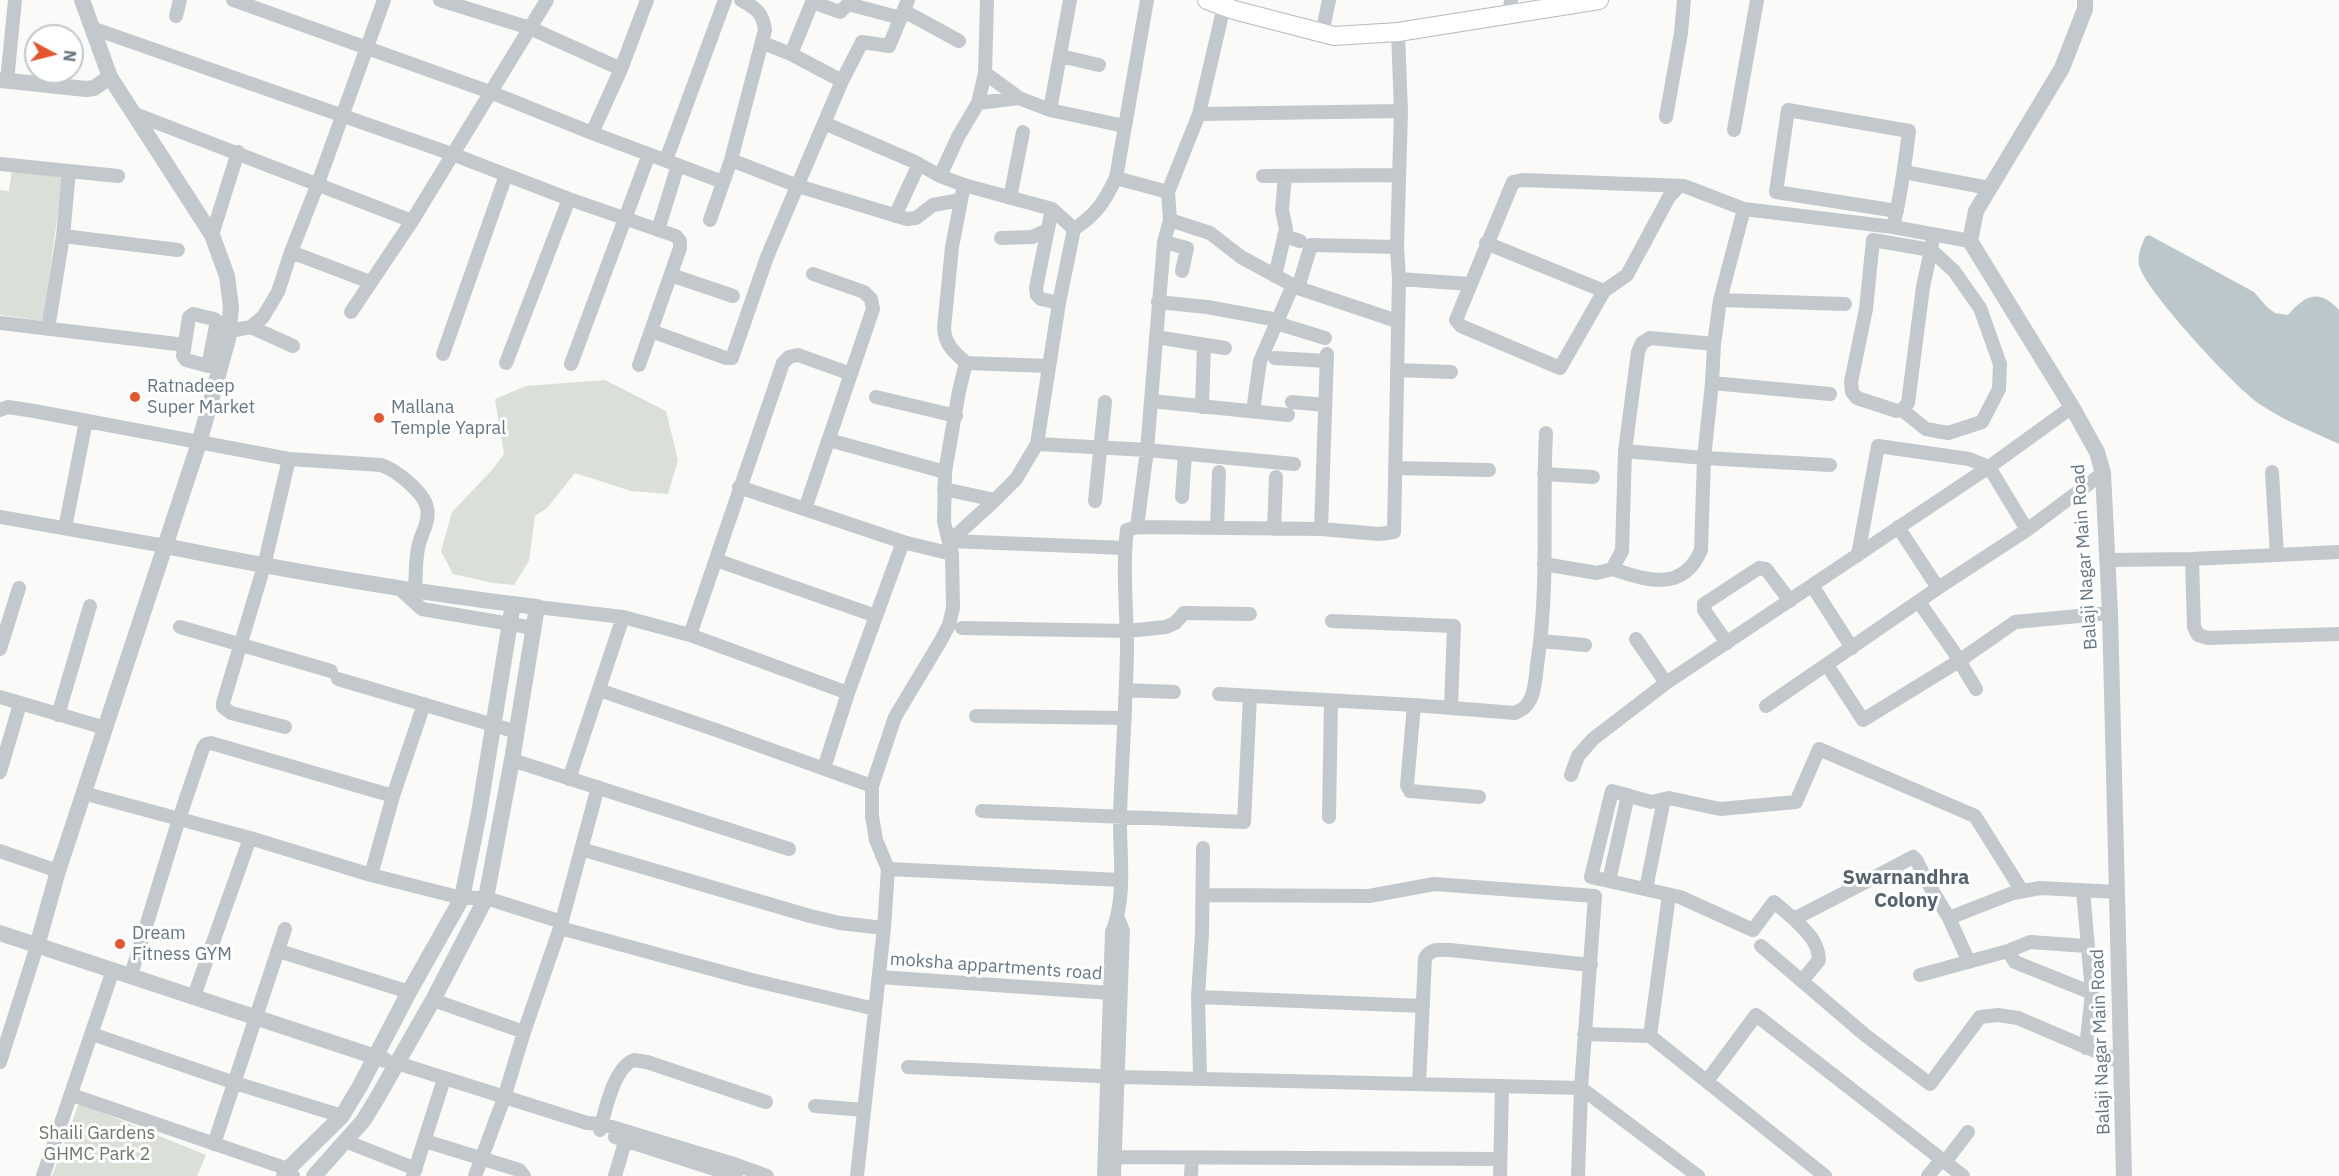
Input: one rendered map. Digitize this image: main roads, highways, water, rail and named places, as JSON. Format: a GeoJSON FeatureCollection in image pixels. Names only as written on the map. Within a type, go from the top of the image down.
{"type":"FeatureCollection","features":[{"type":"Feature","properties":{"kind":"main road"},"geometry":{"type":"LineString","coordinates":[[1225,4],[1334,36],[1398,32],[1510,8],[1599,0]]}},
{"type":"Feature","properties":{"kind":"place","name":"Ratnadeep Super Market"},"geometry":{"type":"Point","coordinates":[135,397]}},
{"type":"Feature","properties":{"kind":"place","name":"Mallana Temple Yapral"},"geometry":{"type":"Point","coordinates":[379,418]}},
{"type":"Feature","properties":{"kind":"place","name":"Dream Fitness GYM"},"geometry":{"type":"Point","coordinates":[120,944]}},
{"type":"Feature","properties":{"kind":"district","name":"Swarnandhra Colony"},"geometry":{"type":"Point","coordinates":[1906,890]}},
{"type":"Feature","properties":{"kind":"park label","name":"Shaili Gardens GHMC Park 2"},"geometry":{"type":"Point","coordinates":[97,1144]}}]}
